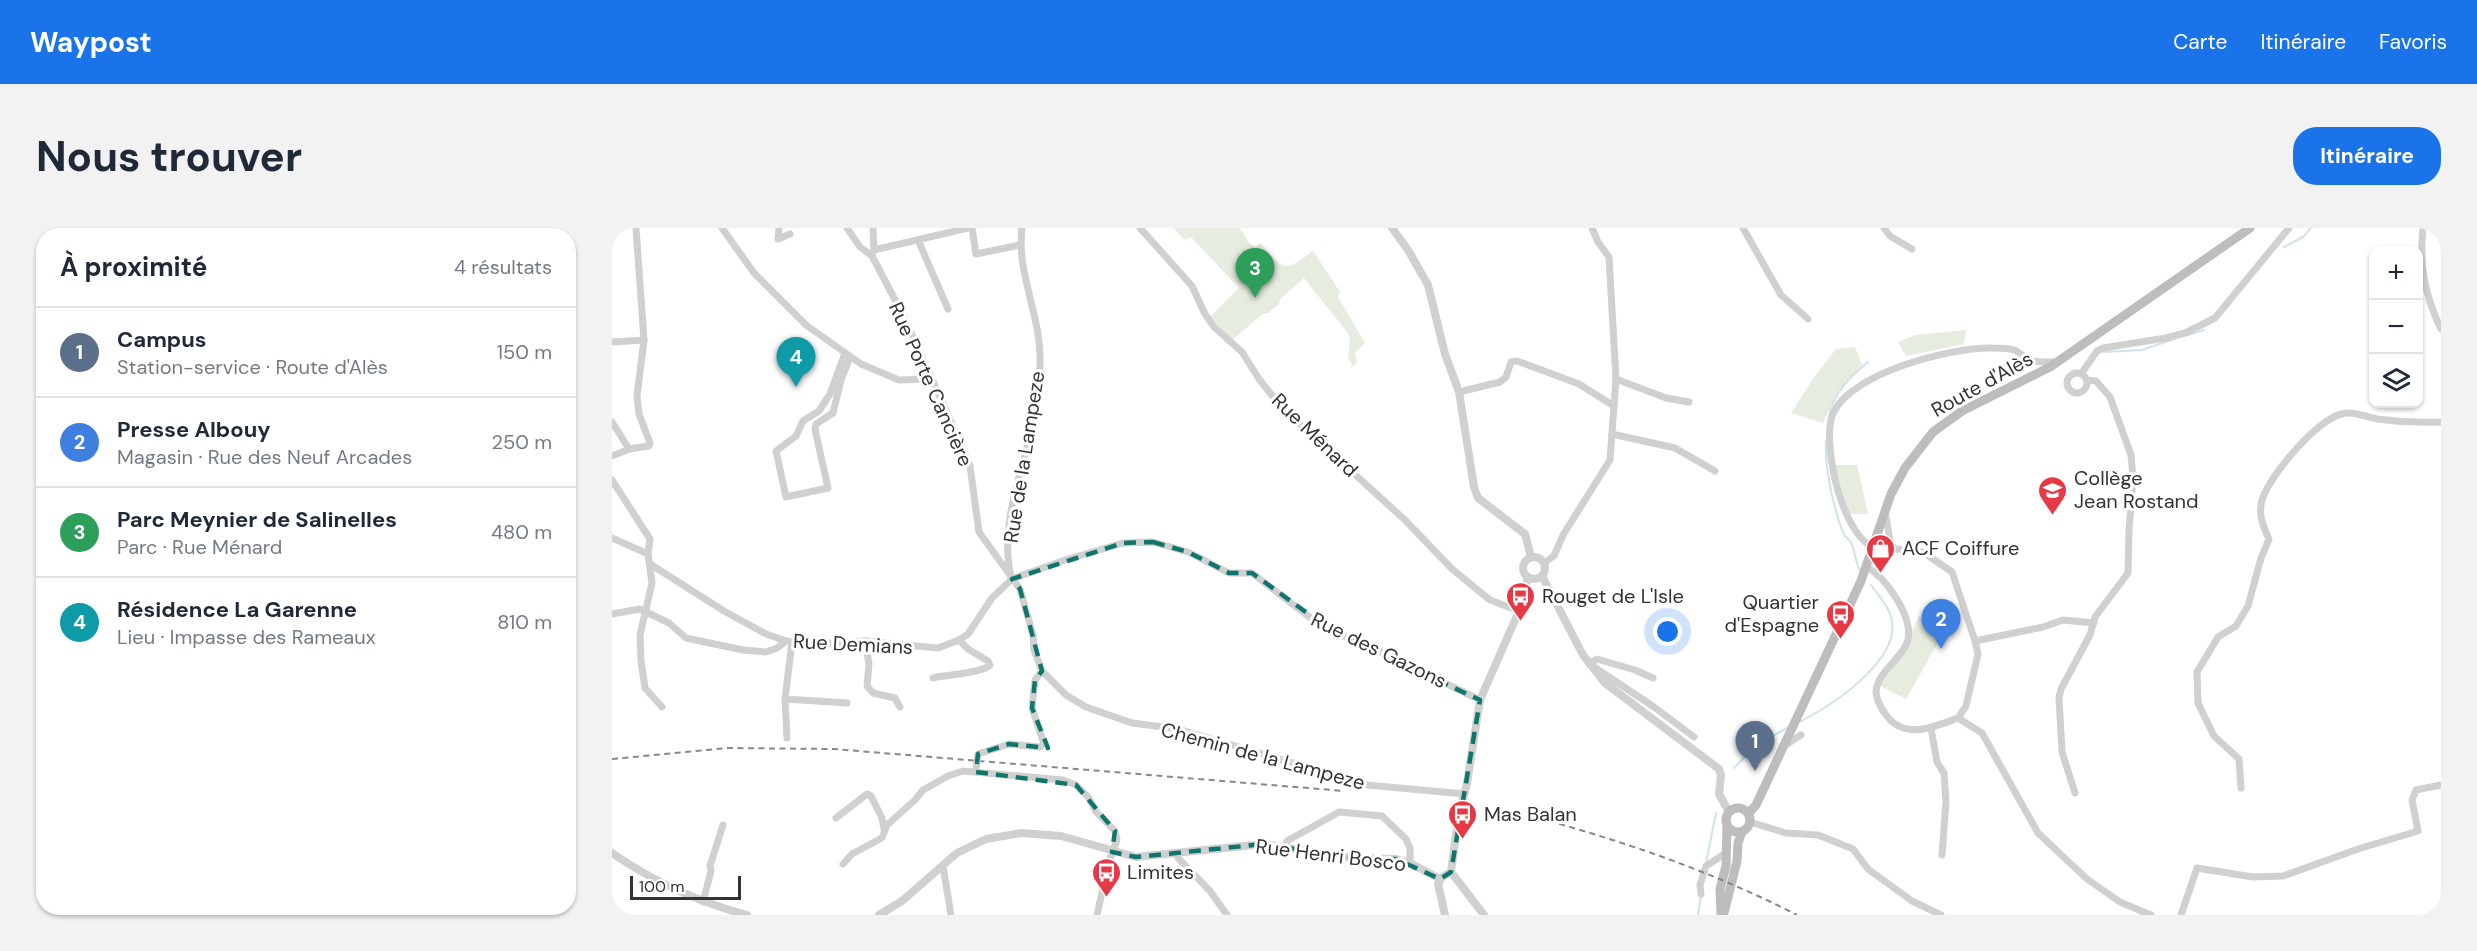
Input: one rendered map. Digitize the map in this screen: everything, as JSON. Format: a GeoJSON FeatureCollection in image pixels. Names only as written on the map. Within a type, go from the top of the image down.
{"type":"FeatureCollection","features":[{"type":"Feature","properties":{"kind":"main road","name":"Route d'Alès"},"geometry":{"type":"LineString","coordinates":[[1749,818],[1858,588],[1891,494],[1905,468],[1933,432],[1962,411],[2023,382],[2057,362],[2250,228]]}},
{"type":"Feature","properties":{"kind":"main road"},"geometry":{"type":"LineString","coordinates":[[1722,915],[1720,889],[1724,876],[1727,824],[1729,812],[1739,808],[1749,818],[1748,828],[1742,831],[1735,832],[1727,824]]}},
{"type":"Feature","properties":{"kind":"main road"},"geometry":{"type":"LineString","coordinates":[[1722,915],[1737,861],[1738,843],[1742,831]]}},
{"type":"Feature","properties":{"kind":"street"},"geometry":{"type":"LineString","coordinates":[[612,456],[629,449],[645,447],[650,443],[639,414],[637,396],[645,340],[636,228]]}},
{"type":"Feature","properties":{"kind":"street"},"geometry":{"type":"LineString","coordinates":[[722,228],[754,273],[806,325],[861,364],[899,380],[932,379]]}},
{"type":"Feature","properties":{"kind":"street"},"geometry":{"type":"LineString","coordinates":[[779,228],[778,239],[790,234]]}},
{"type":"Feature","properties":{"kind":"street","name":"Rue Porte Cancière"},"geometry":{"type":"LineString","coordinates":[[847,228],[860,247],[873,253],[903,315],[969,466],[979,532],[1012,579]]}},
{"type":"Feature","properties":{"kind":"street"},"geometry":{"type":"LineString","coordinates":[[873,228],[873,253],[970,228],[976,254],[1020,245]]}},
{"type":"Feature","properties":{"kind":"street","name":"Rue de la Lampeze"},"geometry":{"type":"LineString","coordinates":[[1012,579],[1007,560],[1011,512],[1016,482],[1033,422],[1040,363],[1038,326],[1020,245],[1022,228]]}},
{"type":"Feature","properties":{"kind":"street","name":"Rue Ménard"},"geometry":{"type":"LineString","coordinates":[[1140,228],[1192,286],[1205,315],[1214,327],[1242,352],[1258,379],[1282,408],[1405,520],[1452,569],[1490,600],[1519,611]]}},
{"type":"Feature","properties":{"kind":"street"},"geometry":{"type":"LineString","coordinates":[[1392,228],[1428,285],[1445,354],[1459,392],[1474,487],[1478,498],[1525,534],[1531,557]]}},
{"type":"Feature","properties":{"kind":"street"},"geometry":{"type":"LineString","coordinates":[[1544,563],[1554,556],[1563,535],[1610,460],[1616,378],[1610,257],[1598,242],[1592,228]]}},
{"type":"Feature","properties":{"kind":"street"},"geometry":{"type":"LineString","coordinates":[[1743,228],[1780,295],[1808,319]]}},
{"type":"Feature","properties":{"kind":"street"},"geometry":{"type":"LineString","coordinates":[[1884,228],[1890,236],[1912,249]]}},
{"type":"Feature","properties":{"kind":"street"},"geometry":{"type":"LineString","coordinates":[[2075,793],[2062,752],[2059,698],[2061,689],[2090,635],[2095,617],[2128,573],[2133,478],[2131,455],[2110,397],[2096,381],[2084,377],[2097,351],[2103,348],[2185,333],[2215,318],[2289,228]]}},
{"type":"Feature","properties":{"kind":"street"},"geometry":{"type":"LineString","coordinates":[[2423,228],[2421,270],[2425,289],[2441,329]]}},
{"type":"Feature","properties":{"kind":"street"},"geometry":{"type":"LineString","coordinates":[[918,240],[948,309]]}},
{"type":"Feature","properties":{"kind":"street"},"geometry":{"type":"LineString","coordinates":[[612,342],[645,340]]}},
{"type":"Feature","properties":{"kind":"street"},"geometry":{"type":"LineString","coordinates":[[1873,548],[1864,541],[1840,501],[1830,452],[1832,417],[1847,395],[1868,380],[1912,361],[1968,350],[1991,348],[2015,351],[2029,360],[2057,362]]}},
{"type":"Feature","properties":{"kind":"street"},"geometry":{"type":"LineString","coordinates":[[848,355],[833,413],[816,424],[814,429],[828,488],[786,497],[776,451],[796,436],[803,421],[819,411],[830,394],[848,355]]}},
{"type":"Feature","properties":{"kind":"street"},"geometry":{"type":"LineString","coordinates":[[1459,392],[1500,382],[1506,377],[1511,362],[1518,361],[1580,384],[1614,406]]}},
{"type":"Feature","properties":{"kind":"street"},"geometry":{"type":"LineString","coordinates":[[1616,378],[1666,398],[1689,402]]}},
{"type":"Feature","properties":{"kind":"street"},"geometry":{"type":"LineString","coordinates":[[2241,788],[2239,759],[2214,736],[2198,704],[2197,672],[2218,637],[2236,626],[2248,606],[2260,558],[2269,539],[2260,519],[2262,501],[2269,485],[2315,428],[2331,418],[2346,413],[2410,423],[2441,422]]}},
{"type":"Feature","properties":{"kind":"street"},"geometry":{"type":"LineString","coordinates":[[612,422],[629,449]]}},
{"type":"Feature","properties":{"kind":"street"},"geometry":{"type":"LineString","coordinates":[[1612,434],[1675,448],[1715,471]]}},
{"type":"Feature","properties":{"kind":"street"},"geometry":{"type":"LineString","coordinates":[[612,480],[650,539],[648,554],[652,583],[640,635],[641,661],[645,688],[662,707]]}},
{"type":"Feature","properties":{"kind":"street"},"geometry":{"type":"LineString","coordinates":[[1867,567],[1900,603],[1907,620],[1908,641],[1878,685],[1877,699],[1889,721],[1899,727],[1919,731],[1958,718],[1966,706],[1977,654],[1976,641],[1952,572],[1923,552],[1896,549],[1891,546],[1885,511]]}},
{"type":"Feature","properties":{"kind":"street"},"geometry":{"type":"LineString","coordinates":[[612,538],[648,554]]}},
{"type":"Feature","properties":{"kind":"street","name":"Rue des Gazons"},"geometry":{"type":"LineString","coordinates":[[1012,579],[1065,560],[1124,543],[1153,542],[1188,552],[1229,573],[1252,573],[1308,616],[1332,631],[1375,649],[1480,700]]}},
{"type":"Feature","properties":{"kind":"street"},"geometry":{"type":"LineString","coordinates":[[1531,557],[1540,559],[1544,563],[1545,570],[1542,576],[1535,579],[1528,577],[1524,572],[1523,566],[1531,557]]}},
{"type":"Feature","properties":{"kind":"street","name":"Rue Demians"},"geometry":{"type":"LineString","coordinates":[[650,564],[724,611],[766,634],[789,642],[865,641],[938,648],[959,640]]}},
{"type":"Feature","properties":{"kind":"street"},"geometry":{"type":"LineString","coordinates":[[1542,576],[1582,655],[1605,683],[1716,765],[1721,775],[1719,794],[1729,812]]}},
{"type":"Feature","properties":{"kind":"street"},"geometry":{"type":"LineString","coordinates":[[1484,915],[1451,872],[1458,819],[1465,794],[1480,700],[1519,611],[1528,577]]}},
{"type":"Feature","properties":{"kind":"street"},"geometry":{"type":"LineString","coordinates":[[933,678],[946,674],[979,671],[990,665],[988,661],[968,649],[959,640],[968,634],[992,598],[1012,579],[1020,589],[1042,671],[1035,680],[1032,708],[1044,744],[1040,747],[1009,744],[978,754],[976,771]]}},
{"type":"Feature","properties":{"kind":"street"},"geometry":{"type":"LineString","coordinates":[[612,614],[640,609],[669,623],[686,638],[743,650],[766,652],[789,642]]}},
{"type":"Feature","properties":{"kind":"street"},"geometry":{"type":"LineString","coordinates":[[1976,641],[2043,627],[2063,620],[2094,623]]}},
{"type":"Feature","properties":{"kind":"street"},"geometry":{"type":"LineString","coordinates":[[865,641],[868,664],[867,686],[873,693],[895,698],[900,707]]}},
{"type":"Feature","properties":{"kind":"street"},"geometry":{"type":"LineString","coordinates":[[787,738],[785,699],[789,642]]}},
{"type":"Feature","properties":{"kind":"street"},"geometry":{"type":"LineString","coordinates":[[1589,664],[1597,659],[1635,669],[1653,678]]}},
{"type":"Feature","properties":{"kind":"street"},"geometry":{"type":"LineString","coordinates":[[1589,664],[1598,667],[1694,737]]}},
{"type":"Feature","properties":{"kind":"street","name":"Chemin de la Lampeze"},"geometry":{"type":"LineString","coordinates":[[1042,671],[1066,695],[1086,707],[1132,723],[1178,729],[1367,785],[1465,794]]}},
{"type":"Feature","properties":{"kind":"street"},"geometry":{"type":"LineString","coordinates":[[785,699],[847,703]]}},
{"type":"Feature","properties":{"kind":"street"},"geometry":{"type":"LineString","coordinates":[[1958,718],[1982,733],[2038,833],[2087,879],[2120,902],[2151,915]]}},
{"type":"Feature","properties":{"kind":"street"},"geometry":{"type":"LineString","coordinates":[[1931,728],[1937,762],[1944,773],[1946,802],[1941,855]]}},
{"type":"Feature","properties":{"kind":"street"},"geometry":{"type":"LineString","coordinates":[[1784,745],[1801,735]]}},
{"type":"Feature","properties":{"kind":"street"},"geometry":{"type":"LineString","coordinates":[[884,829],[923,790],[948,776],[963,771],[1063,780],[1076,785],[1089,798],[1096,813],[1115,831],[1117,840],[1112,852],[1098,915]]}},
{"type":"Feature","properties":{"kind":"street"},"geometry":{"type":"LineString","coordinates":[[2181,915],[2197,868],[2253,877],[2283,876],[2358,849],[2418,831],[2412,800],[2416,790],[2441,785]]}},
{"type":"Feature","properties":{"kind":"street"},"geometry":{"type":"LineString","coordinates":[[836,818],[867,794],[871,796],[882,818],[884,829],[882,838],[852,854],[843,864]]}},
{"type":"Feature","properties":{"kind":"street"},"geometry":{"type":"LineString","coordinates":[[1285,847],[1287,841],[1339,812],[1382,816],[1406,839],[1410,848],[1410,863]]}},
{"type":"Feature","properties":{"kind":"street"},"geometry":{"type":"LineString","coordinates":[[1749,818],[1786,832],[1818,835],[1853,849],[1868,869],[1912,901],[1941,915]]}},
{"type":"Feature","properties":{"kind":"street"},"geometry":{"type":"LineString","coordinates":[[703,902],[711,871],[710,866],[723,825]]}},
{"type":"Feature","properties":{"kind":"street","name":"Rue Henri Bosco"},"geometry":{"type":"LineString","coordinates":[[879,915],[902,901],[957,853],[986,839],[1021,833],[1061,836],[1136,857],[1264,844],[1351,858],[1396,859],[1410,863],[1440,879]]}},
{"type":"Feature","properties":{"kind":"street"},"geometry":{"type":"LineString","coordinates":[[1176,853],[1178,858],[1210,891],[1227,915]]}},
{"type":"Feature","properties":{"kind":"street"},"geometry":{"type":"LineString","coordinates":[[1701,894],[1700,885],[1706,866],[1726,853]]}},
{"type":"Feature","properties":{"kind":"street"},"geometry":{"type":"LineString","coordinates":[[612,855],[663,885],[703,902],[747,915]]}},
{"type":"Feature","properties":{"kind":"street"},"geometry":{"type":"LineString","coordinates":[[943,866],[951,915]]}},
{"type":"Feature","properties":{"kind":"street"},"geometry":{"type":"LineString","coordinates":[[1445,915],[1438,884],[1440,879],[1451,872]]}},
{"type":"Feature","properties":{"kind":"highlighted area"},"geometry":{"type":"Polygon","coordinates":[[[1153,542],[1188,552],[1229,573],[1252,573],[1332,631],[1480,700],[1451,872],[1440,879],[1396,859],[1351,858],[1264,844],[1136,857],[1112,852],[1115,831],[1076,785],[976,772],[978,754],[1009,744],[1048,748],[1032,708],[1035,680],[1042,671],[1020,589],[1012,579],[1123,543],[1153,542]]]}},
{"type":"Feature","properties":{"kind":"shaded area"},"geometry":{"type":"Polygon","coordinates":[[[1174,228],[1240,228],[1249,243],[1255,247],[1261,243],[1280,264],[1285,266],[1296,263],[1313,251],[1340,292],[1338,297],[1365,343],[1355,352],[1357,363],[1351,368],[1352,363],[1348,359],[1350,340],[1348,333],[1304,278],[1280,299],[1279,304],[1268,313],[1264,313],[1232,340],[1210,317],[1239,288],[1191,237],[1184,240],[1174,228]]]}},
{"type":"Feature","properties":{"kind":"shaded area"},"geometry":{"type":"Polygon","coordinates":[[[1966,330],[1964,344],[1906,356],[1898,342],[1916,335],[1966,330]]]}},
{"type":"Feature","properties":{"kind":"shaded area"},"geometry":{"type":"Polygon","coordinates":[[[1855,347],[1862,365],[1837,393],[1823,423],[1791,413],[1836,349],[1855,347]]]}},
{"type":"Feature","properties":{"kind":"shaded area"},"geometry":{"type":"Polygon","coordinates":[[[1836,465],[1857,465],[1868,514],[1848,514],[1837,485],[1836,465]]]}},
{"type":"Feature","properties":{"kind":"shaded area"},"geometry":{"type":"Polygon","coordinates":[[[1919,616],[1945,630],[1906,699],[1878,685],[1908,641],[1919,616]]]}},
{"type":"Feature","properties":{"kind":"waterway"},"geometry":{"type":"LineString","coordinates":[[2284,247],[2303,237],[2311,228]]}},
{"type":"Feature","properties":{"kind":"waterway"},"geometry":{"type":"LineString","coordinates":[[2188,335],[2204,330]]}},
{"type":"Feature","properties":{"kind":"waterway"},"geometry":{"type":"LineString","coordinates":[[2104,352],[2142,350],[2177,338]]}},
{"type":"Feature","properties":{"kind":"waterway"},"geometry":{"type":"LineString","coordinates":[[1829,417],[1838,393],[1868,362]]}},
{"type":"Feature","properties":{"kind":"waterway"},"geometry":{"type":"LineString","coordinates":[[1826,441],[1828,475],[1833,501],[1840,525],[1852,545],[1861,572]]}},
{"type":"Feature","properties":{"kind":"waterway"},"geometry":{"type":"LineString","coordinates":[[1799,722],[1828,706],[1860,681],[1885,652],[1891,636],[1891,616],[1871,585]]}},
{"type":"Feature","properties":{"kind":"waterway"},"geometry":{"type":"LineString","coordinates":[[1734,768],[1756,745],[1789,727]]}},
{"type":"Feature","properties":{"kind":"waterway"},"geometry":{"type":"LineString","coordinates":[[1706,863],[1716,813]]}},
{"type":"Feature","properties":{"kind":"waterway"},"geometry":{"type":"LineString","coordinates":[[1698,915],[1701,895]]}},
{"type":"Feature","properties":{"kind":"railway"},"geometry":{"type":"LineString","coordinates":[[612,759],[728,748],[834,749],[1344,791]]}},
{"type":"Feature","properties":{"kind":"railway"},"geometry":{"type":"LineString","coordinates":[[1549,821],[1675,862],[1737,886],[1797,915]]}},
{"type":"Feature","properties":{"kind":"place","name":"Parc Meynier de Salinelles"},"geometry":{"type":"Point","coordinates":[1255,298]}},
{"type":"Feature","properties":{"kind":"place","name":"Résidence La Garenne"},"geometry":{"type":"Point","coordinates":[796,387]}},
{"type":"Feature","properties":{"kind":"place","name":"Collège Jean Rostand"},"geometry":{"type":"Point","coordinates":[2053,516]}},
{"type":"Feature","properties":{"kind":"place","name":"ACF Coiffure"},"geometry":{"type":"Point","coordinates":[1881,574]}},
{"type":"Feature","properties":{"kind":"place","name":"Rouget de L'Isle"},"geometry":{"type":"Point","coordinates":[1521,622]}},
{"type":"Feature","properties":{"kind":"place","name":"Quartier d'Espagne"},"geometry":{"type":"Point","coordinates":[1840,640]}},
{"type":"Feature","properties":{"kind":"place","name":"Presse Albouy"},"geometry":{"type":"Point","coordinates":[1941,649]}},
{"type":"Feature","properties":{"kind":"place","name":"Campus"},"geometry":{"type":"Point","coordinates":[1755,771]}},
{"type":"Feature","properties":{"kind":"place","name":"Mas Balan"},"geometry":{"type":"Point","coordinates":[1463,840]}},
{"type":"Feature","properties":{"kind":"place","name":"Limites"},"geometry":{"type":"Point","coordinates":[1106,898]}}]}
